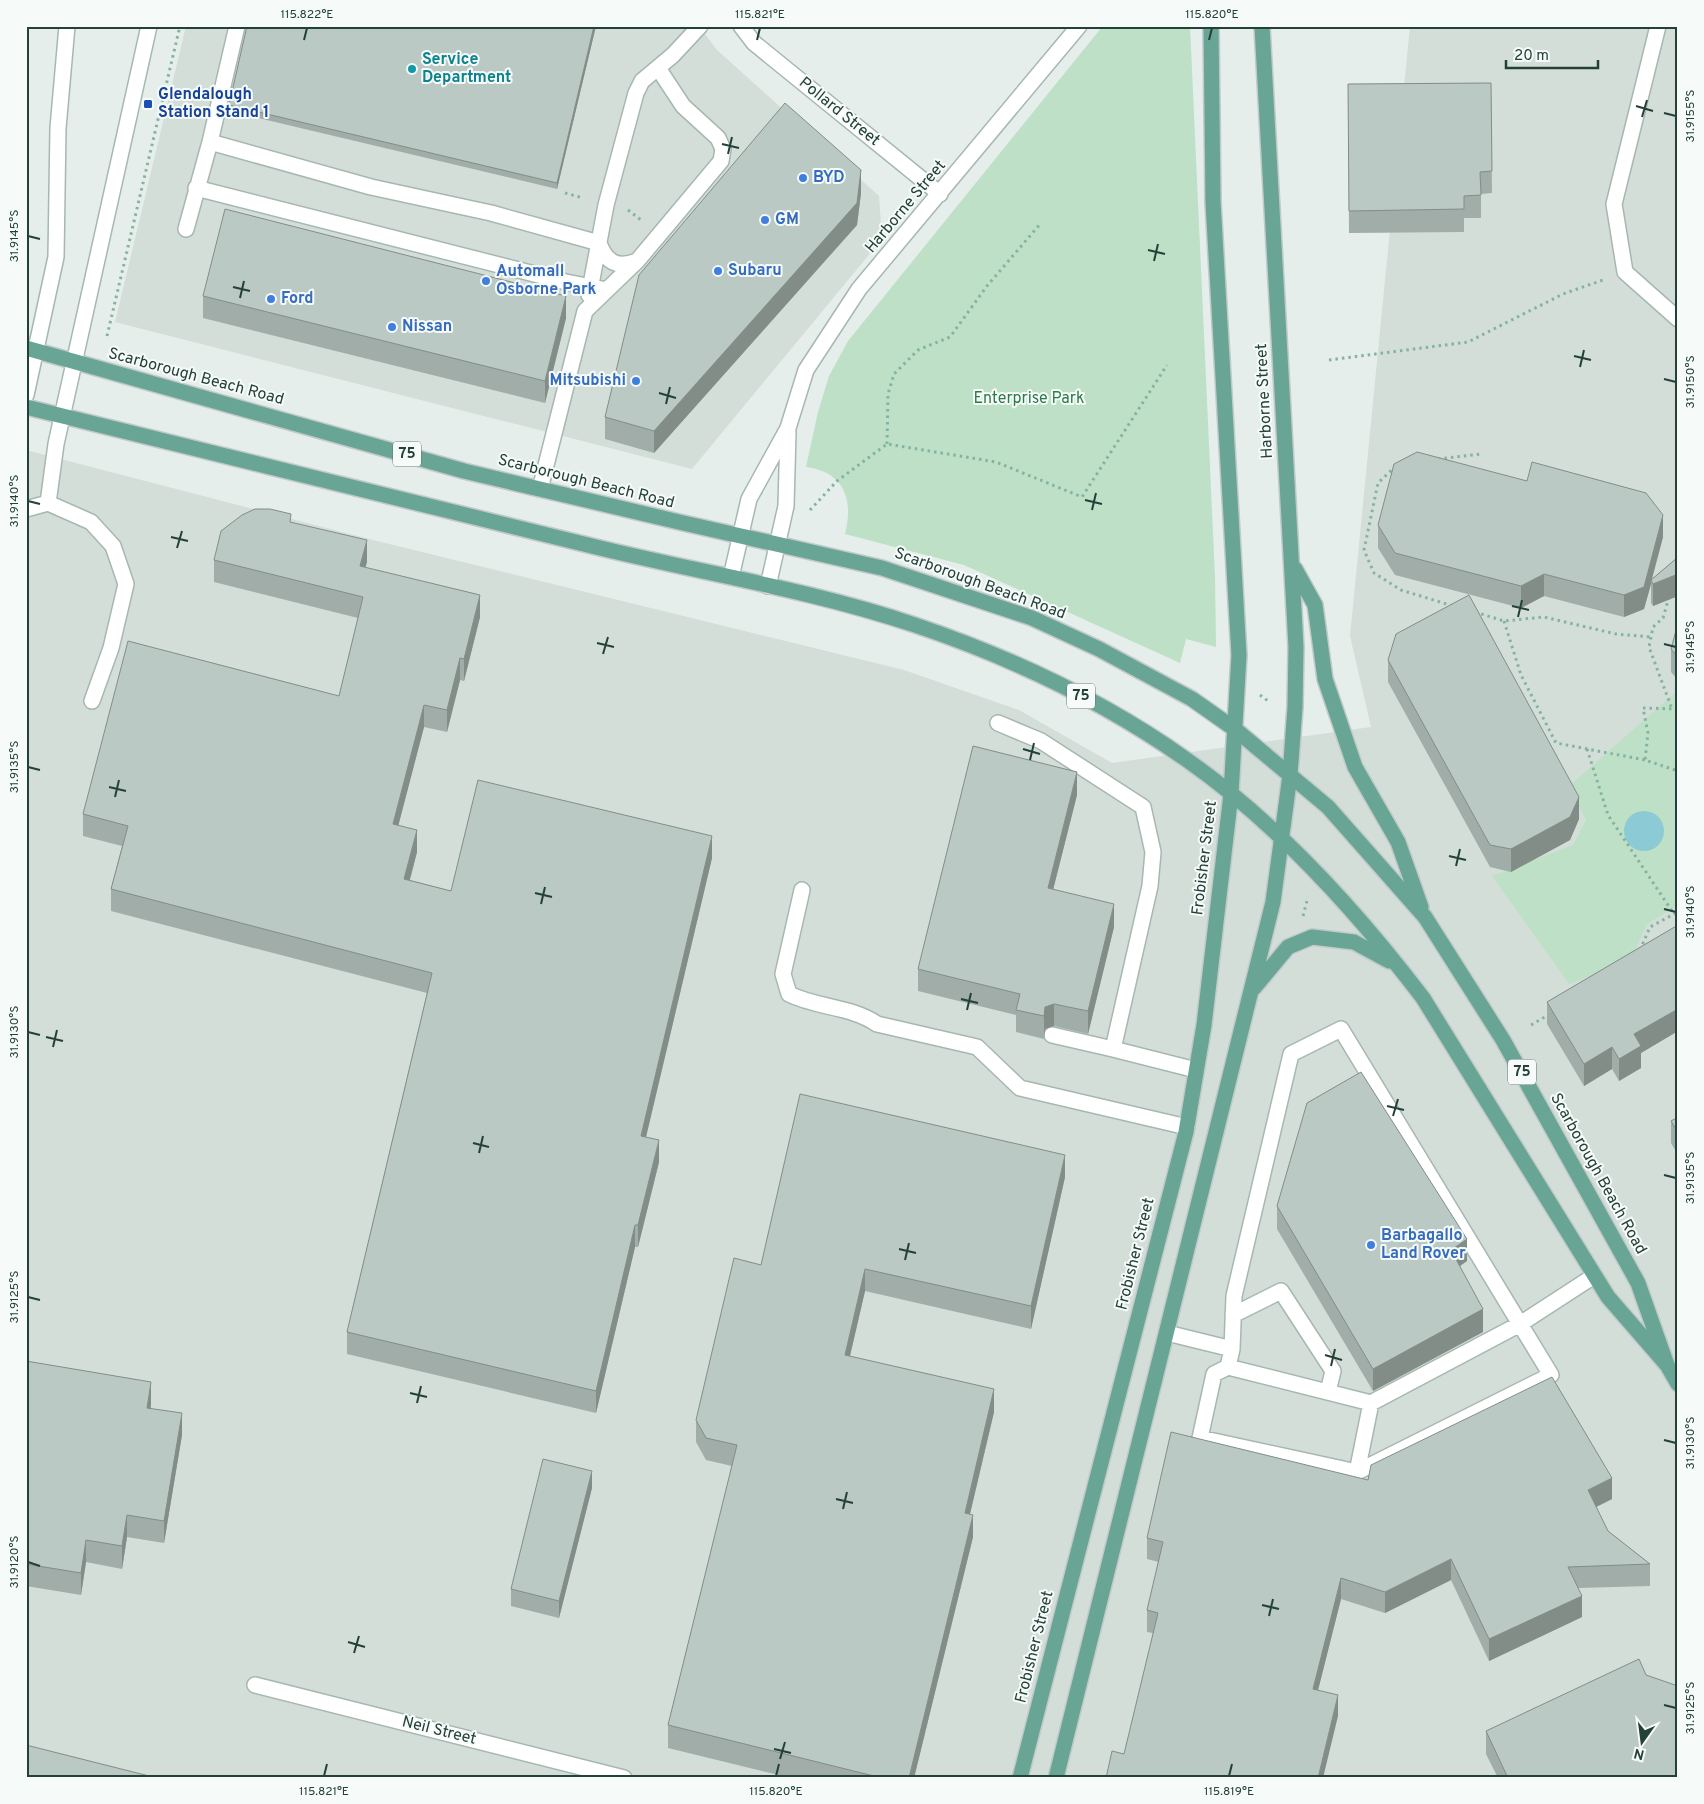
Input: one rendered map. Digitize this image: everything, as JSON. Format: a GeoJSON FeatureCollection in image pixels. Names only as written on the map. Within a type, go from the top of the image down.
{"type":"FeatureCollection","features":[{"type":"Feature","properties":{"kind":"main road"},"geometry":{"type":"LineString","coordinates":[[1210,26],[1214,202],[1238,605],[1239,655],[1236,730]]}},
{"type":"Feature","properties":{"kind":"main road","name":"Harborne Street"},"geometry":{"type":"LineString","coordinates":[[1262,26],[1296,647],[1295,708],[1290,775]]}},
{"type":"Feature","properties":{"kind":"main road","name":"Scarborough Beach Road"},"geometry":{"type":"LineString","coordinates":[[31,349],[464,470],[882,568],[1032,618],[1099,649],[1192,699],[1236,730],[1328,808],[1425,916],[1503,1040],[1638,1283],[1667,1365],[1678,1384]]}},
{"type":"Feature","properties":{"kind":"main road","name":"Scarborough Beach Road"},"geometry":{"type":"LineString","coordinates":[[26,407],[636,556],[828,599],[916,625],[1008,661],[1119,715],[1189,761],[1231,794],[1282,839],[1326,882],[1399,967],[1423,998],[1608,1297],[1667,1365]]}},
{"type":"Feature","properties":{"kind":"main road"},"geometry":{"type":"LineString","coordinates":[[1292,566],[1315,605],[1325,679],[1356,767],[1398,842],[1425,916]]}},
{"type":"Feature","properties":{"kind":"main road","name":"Frobisher Street"},"geometry":{"type":"LineString","coordinates":[[1020,1778],[1187,1127],[1204,1025],[1231,794],[1236,730]]}},
{"type":"Feature","properties":{"kind":"main road"},"geometry":{"type":"LineString","coordinates":[[1056,1778],[1252,992],[1272,902],[1290,775]]}},
{"type":"Feature","properties":{"kind":"main road"},"geometry":{"type":"LineString","coordinates":[[1252,992],[1288,947],[1312,937],[1354,942],[1399,967]]}},
{"type":"Feature","properties":{"kind":"street"},"geometry":{"type":"LineString","coordinates":[[26,395],[31,349],[56,258],[58,128],[67,26]]}},
{"type":"Feature","properties":{"kind":"street"},"geometry":{"type":"LineString","coordinates":[[48,503],[56,444],[150,26]]}},
{"type":"Feature","properties":{"kind":"street"},"geometry":{"type":"LineString","coordinates":[[186,229],[210,142],[237,26]]}},
{"type":"Feature","properties":{"kind":"street"},"geometry":{"type":"LineString","coordinates":[[540,489],[585,311],[606,205],[636,93],[642,81],[674,55],[700,26]]}},
{"type":"Feature","properties":{"kind":"street","name":"Pollard Street"},"geometry":{"type":"LineString","coordinates":[[741,26],[754,43],[940,194]]}},
{"type":"Feature","properties":{"kind":"street","name":"Harborne Street"},"geometry":{"type":"LineString","coordinates":[[731,577],[749,499],[788,428],[806,370],[860,290],[1079,26]]}},
{"type":"Feature","properties":{"kind":"street"},"geometry":{"type":"LineString","coordinates":[[1658,26],[1614,204],[1625,272],[1678,319]]}},
{"type":"Feature","properties":{"kind":"street"},"geometry":{"type":"LineString","coordinates":[[585,311],[638,260],[721,161],[723,149],[718,138],[675,97],[658,68]]}},
{"type":"Feature","properties":{"kind":"street"},"geometry":{"type":"LineString","coordinates":[[210,142],[371,187],[491,213],[599,243]]}},
{"type":"Feature","properties":{"kind":"street"},"geometry":{"type":"LineString","coordinates":[[196,188],[607,290]]}},
{"type":"Feature","properties":{"kind":"street"},"geometry":{"type":"LineString","coordinates":[[599,243],[604,256],[614,263],[626,265],[638,260]]}},
{"type":"Feature","properties":{"kind":"street","name":"Harborne Street"},"geometry":{"type":"LineString","coordinates":[[768,586],[786,506],[788,428]]}},
{"type":"Feature","properties":{"kind":"street"},"geometry":{"type":"LineString","coordinates":[[26,508],[48,503],[91,522],[113,546],[126,584],[111,648],[92,701]]}},
{"type":"Feature","properties":{"kind":"street"},"geometry":{"type":"LineString","coordinates":[[998,723],[1041,741],[1143,807],[1153,852],[1150,886],[1113,1049]]}},
{"type":"Feature","properties":{"kind":"street"},"geometry":{"type":"LineString","coordinates":[[802,890],[784,974],[789,994],[799,999],[865,1015],[877,1024],[977,1047],[1020,1088],[1187,1127]]}},
{"type":"Feature","properties":{"kind":"street"},"geometry":{"type":"LineString","coordinates":[[1228,1367],[1232,1349],[1234,1296],[1291,1054],[1341,1029],[1520,1324],[1551,1375],[1357,1472],[1200,1438],[1214,1374],[1228,1367],[1371,1403],[1520,1324],[1594,1276]]}},
{"type":"Feature","properties":{"kind":"street"},"geometry":{"type":"LineString","coordinates":[[1052,1035],[1196,1070]]}},
{"type":"Feature","properties":{"kind":"street"},"geometry":{"type":"LineString","coordinates":[[1233,1316],[1281,1291],[1332,1371],[1328,1392]]}},
{"type":"Feature","properties":{"kind":"street"},"geometry":{"type":"LineString","coordinates":[[1167,1333],[1232,1349]]}},
{"type":"Feature","properties":{"kind":"street"},"geometry":{"type":"LineString","coordinates":[[1357,1472],[1371,1403]]}},
{"type":"Feature","properties":{"kind":"street","name":"Neil Street"},"geometry":{"type":"LineString","coordinates":[[255,1685],[624,1778]]}},
{"type":"Feature","properties":{"kind":"path"},"geometry":{"type":"LineString","coordinates":[[107,336],[180,26]]}},
{"type":"Feature","properties":{"kind":"path"},"geometry":{"type":"LineString","coordinates":[[564,193],[633,213],[659,235]]}},
{"type":"Feature","properties":{"kind":"path"},"geometry":{"type":"LineString","coordinates":[[886,444],[888,394],[894,374],[918,350],[950,337],[987,286],[1041,223]]}},
{"type":"Feature","properties":{"kind":"path"},"geometry":{"type":"LineString","coordinates":[[1329,360],[1468,342],[1563,294],[1625,272]]}},
{"type":"Feature","properties":{"kind":"path"},"geometry":{"type":"LineString","coordinates":[[810,510],[837,481],[886,444],[996,462],[1082,497],[1168,365]]}},
{"type":"Feature","properties":{"kind":"path"},"geometry":{"type":"LineString","coordinates":[[1435,460],[1482,454]]}},
{"type":"Feature","properties":{"kind":"path"},"geometry":{"type":"LineString","coordinates":[[1397,465],[1378,483],[1364,550],[1374,573],[1401,590],[1457,607]]}},
{"type":"Feature","properties":{"kind":"path"},"geometry":{"type":"LineString","coordinates":[[1670,590],[1663,618],[1653,628],[1649,647],[1672,709]]}},
{"type":"Feature","properties":{"kind":"path"},"geometry":{"type":"LineString","coordinates":[[1466,610],[1504,621],[1544,617],[1616,634],[1651,637]]}},
{"type":"Feature","properties":{"kind":"path"},"geometry":{"type":"LineString","coordinates":[[1504,621],[1521,675],[1556,743],[1645,760],[1678,771]]}},
{"type":"Feature","properties":{"kind":"path"},"geometry":{"type":"LineString","coordinates":[[1258,693],[1268,701]]}},
{"type":"Feature","properties":{"kind":"path"},"geometry":{"type":"LineString","coordinates":[[1645,760],[1648,733],[1643,708],[1678,709]]}},
{"type":"Feature","properties":{"kind":"path"},"geometry":{"type":"LineString","coordinates":[[1586,749],[1608,815],[1676,913],[1650,927],[1637,958]]}},
{"type":"Feature","properties":{"kind":"path"},"geometry":{"type":"LineString","coordinates":[[1299,912],[1303,916],[1308,897]]}},
{"type":"Feature","properties":{"kind":"path"},"geometry":{"type":"LineString","coordinates":[[1531,1025],[1557,1010]]}},
{"type":"Feature","properties":{"kind":"shaded area","name":"Automall Osborne Park"},"geometry":{"type":"Polygon","coordinates":[[[186,26],[699,26],[717,50],[879,196],[882,239],[692,469],[115,322],[186,26]]]}},
{"type":"Feature","properties":{"kind":"shaded area"},"geometry":{"type":"Polygon","coordinates":[[[1410,26],[1678,26],[1678,1778],[26,1778],[26,450],[373,540],[904,670],[1019,710],[1112,763],[1371,727],[1350,636],[1410,26]]]}},
{"type":"Feature","properties":{"kind":"green space","name":"Enterprise Park"},"geometry":{"type":"Polygon","coordinates":[[[1190,26],[1215,577],[1216,647],[1186,639],[1180,663],[964,565],[845,534],[848,509],[843,489],[829,475],[806,467],[818,412],[829,376],[848,341],[1102,27],[1190,26]]]}},
{"type":"Feature","properties":{"kind":"green space"},"geometry":{"type":"Polygon","coordinates":[[[1676,692],[1678,693],[1678,905],[1647,924],[1630,961],[1569,984],[1492,876],[1573,845],[1586,820],[1569,786],[1676,692]]]}},
{"type":"Feature","properties":{"kind":"water"},"geometry":{"type":"Polygon","coordinates":[[[1640,811],[1648,811],[1655,814],[1661,820],[1664,831],[1661,842],[1655,848],[1648,851],[1640,851],[1633,848],[1627,842],[1624,835],[1624,827],[1627,820],[1633,814],[1640,811]]]}},
{"type":"Feature","properties":{"kind":"building","name":"Service Department"},"geometry":{"type":"Polygon","coordinates":[[[247,26],[594,26],[557,183],[229,105],[247,26]]]}},
{"type":"Feature","properties":{"kind":"building"},"geometry":{"type":"Polygon","coordinates":[[[1491,83],[1492,171],[1480,172],[1481,195],[1464,196],[1464,209],[1349,211],[1348,84],[1491,83]]]}},
{"type":"Feature","properties":{"kind":"building"},"geometry":{"type":"Polygon","coordinates":[[[785,103],[861,170],[857,203],[654,431],[605,417],[639,275],[785,103]]]}},
{"type":"Feature","properties":{"kind":"building"},"geometry":{"type":"Polygon","coordinates":[[[225,209],[566,296],[545,381],[203,296],[225,209]]]}},
{"type":"Feature","properties":{"kind":"building"},"geometry":{"type":"Polygon","coordinates":[[[1417,452],[1527,481],[1532,462],[1646,493],[1663,515],[1644,587],[1624,595],[1544,574],[1521,586],[1395,553],[1378,525],[1394,464],[1417,452]]]}},
{"type":"Feature","properties":{"kind":"building"},"geometry":{"type":"Polygon","coordinates":[[[255,509],[270,509],[291,514],[290,522],[367,540],[360,566],[480,595],[464,659],[460,658],[447,710],[424,705],[393,824],[417,830],[404,879],[451,891],[478,780],[712,836],[641,1136],[659,1140],[638,1225],[635,1225],[596,1391],[347,1332],[432,973],[111,889],[128,826],[83,814],[128,641],[339,696],[363,597],[214,560],[221,531],[242,515],[255,509]]]}},
{"type":"Feature","properties":{"kind":"building"},"geometry":{"type":"Polygon","coordinates":[[[1678,557],[1678,574],[1653,584],[1651,580],[1678,557]]]}},
{"type":"Feature","properties":{"kind":"building"},"geometry":{"type":"Polygon","coordinates":[[[1469,595],[1579,797],[1570,817],[1511,849],[1490,845],[1388,660],[1396,634],[1469,595]]]}},
{"type":"Feature","properties":{"kind":"building"},"geometry":{"type":"Polygon","coordinates":[[[1678,623],[1678,657],[1671,649],[1678,623]]]}},
{"type":"Feature","properties":{"kind":"building"},"geometry":{"type":"Polygon","coordinates":[[[973,746],[1077,772],[1048,888],[1114,904],[1088,1011],[1054,1004],[1045,1007],[1044,1016],[1016,1010],[1020,994],[918,969],[973,746]]]}},
{"type":"Feature","properties":{"kind":"building"},"geometry":{"type":"Polygon","coordinates":[[[1678,925],[1678,1009],[1634,1034],[1641,1046],[1619,1059],[1612,1047],[1584,1064],[1547,1002],[1678,925]]]}},
{"type":"Feature","properties":{"kind":"building","name":"Barbagallo Land Rover"},"geometry":{"type":"Polygon","coordinates":[[[1361,1072],[1467,1239],[1451,1250],[1483,1309],[1373,1369],[1277,1206],[1307,1103],[1361,1072]]]}},
{"type":"Feature","properties":{"kind":"building"},"geometry":{"type":"Polygon","coordinates":[[[800,1094],[1065,1155],[1031,1306],[865,1269],[845,1355],[994,1389],[965,1513],[973,1515],[909,1778],[882,1778],[668,1725],[737,1445],[706,1438],[696,1420],[734,1258],[761,1265],[800,1094]]]}},
{"type":"Feature","properties":{"kind":"building"},"geometry":{"type":"Polygon","coordinates":[[[1678,1117],[1678,1132],[1671,1121],[1678,1117]]]}},
{"type":"Feature","properties":{"kind":"building"},"geometry":{"type":"Polygon","coordinates":[[[26,1361],[151,1382],[147,1408],[182,1413],[164,1521],[127,1515],[122,1546],[86,1540],[81,1573],[26,1564],[26,1361]]]}},
{"type":"Feature","properties":{"kind":"building"},"geometry":{"type":"Polygon","coordinates":[[[1552,1377],[1612,1478],[1588,1490],[1608,1531],[1650,1564],[1568,1567],[1582,1596],[1489,1639],[1451,1559],[1385,1592],[1341,1578],[1313,1689],[1338,1695],[1318,1778],[1106,1778],[1112,1751],[1124,1754],[1158,1613],[1147,1610],[1163,1542],[1147,1538],[1171,1432],[1368,1480],[1371,1465],[1552,1377]]]}},
{"type":"Feature","properties":{"kind":"building"},"geometry":{"type":"Polygon","coordinates":[[[543,1459],[592,1471],[559,1601],[511,1589],[543,1459]]]}},
{"type":"Feature","properties":{"kind":"building"},"geometry":{"type":"Polygon","coordinates":[[[1639,1659],[1646,1675],[1678,1686],[1678,1778],[1508,1778],[1486,1731],[1639,1659]]]}},
{"type":"Feature","properties":{"kind":"building"},"geometry":{"type":"Polygon","coordinates":[[[26,1745],[157,1778],[26,1778],[26,1745]]]}},
{"type":"Feature","properties":{"kind":"place","name":"Service Department"},"geometry":{"type":"Point","coordinates":[412,69]}},
{"type":"Feature","properties":{"kind":"place","name":"Glendalough Station Stand 1"},"geometry":{"type":"Point","coordinates":[148,104]}},
{"type":"Feature","properties":{"kind":"place","name":"BYD"},"geometry":{"type":"Point","coordinates":[803,178]}},
{"type":"Feature","properties":{"kind":"place","name":"GM"},"geometry":{"type":"Point","coordinates":[765,220]}},
{"type":"Feature","properties":{"kind":"place","name":"Subaru"},"geometry":{"type":"Point","coordinates":[718,271]}},
{"type":"Feature","properties":{"kind":"place","name":"Automall Osborne Park"},"geometry":{"type":"Point","coordinates":[486,281]}},
{"type":"Feature","properties":{"kind":"place","name":"Ford"},"geometry":{"type":"Point","coordinates":[271,299]}},
{"type":"Feature","properties":{"kind":"place","name":"Nissan"},"geometry":{"type":"Point","coordinates":[392,327]}},
{"type":"Feature","properties":{"kind":"place","name":"Mitsubishi"},"geometry":{"type":"Point","coordinates":[636,381]}},
{"type":"Feature","properties":{"kind":"place","name":"Barbagallo Land Rover"},"geometry":{"type":"Point","coordinates":[1371,1245]}}]}
